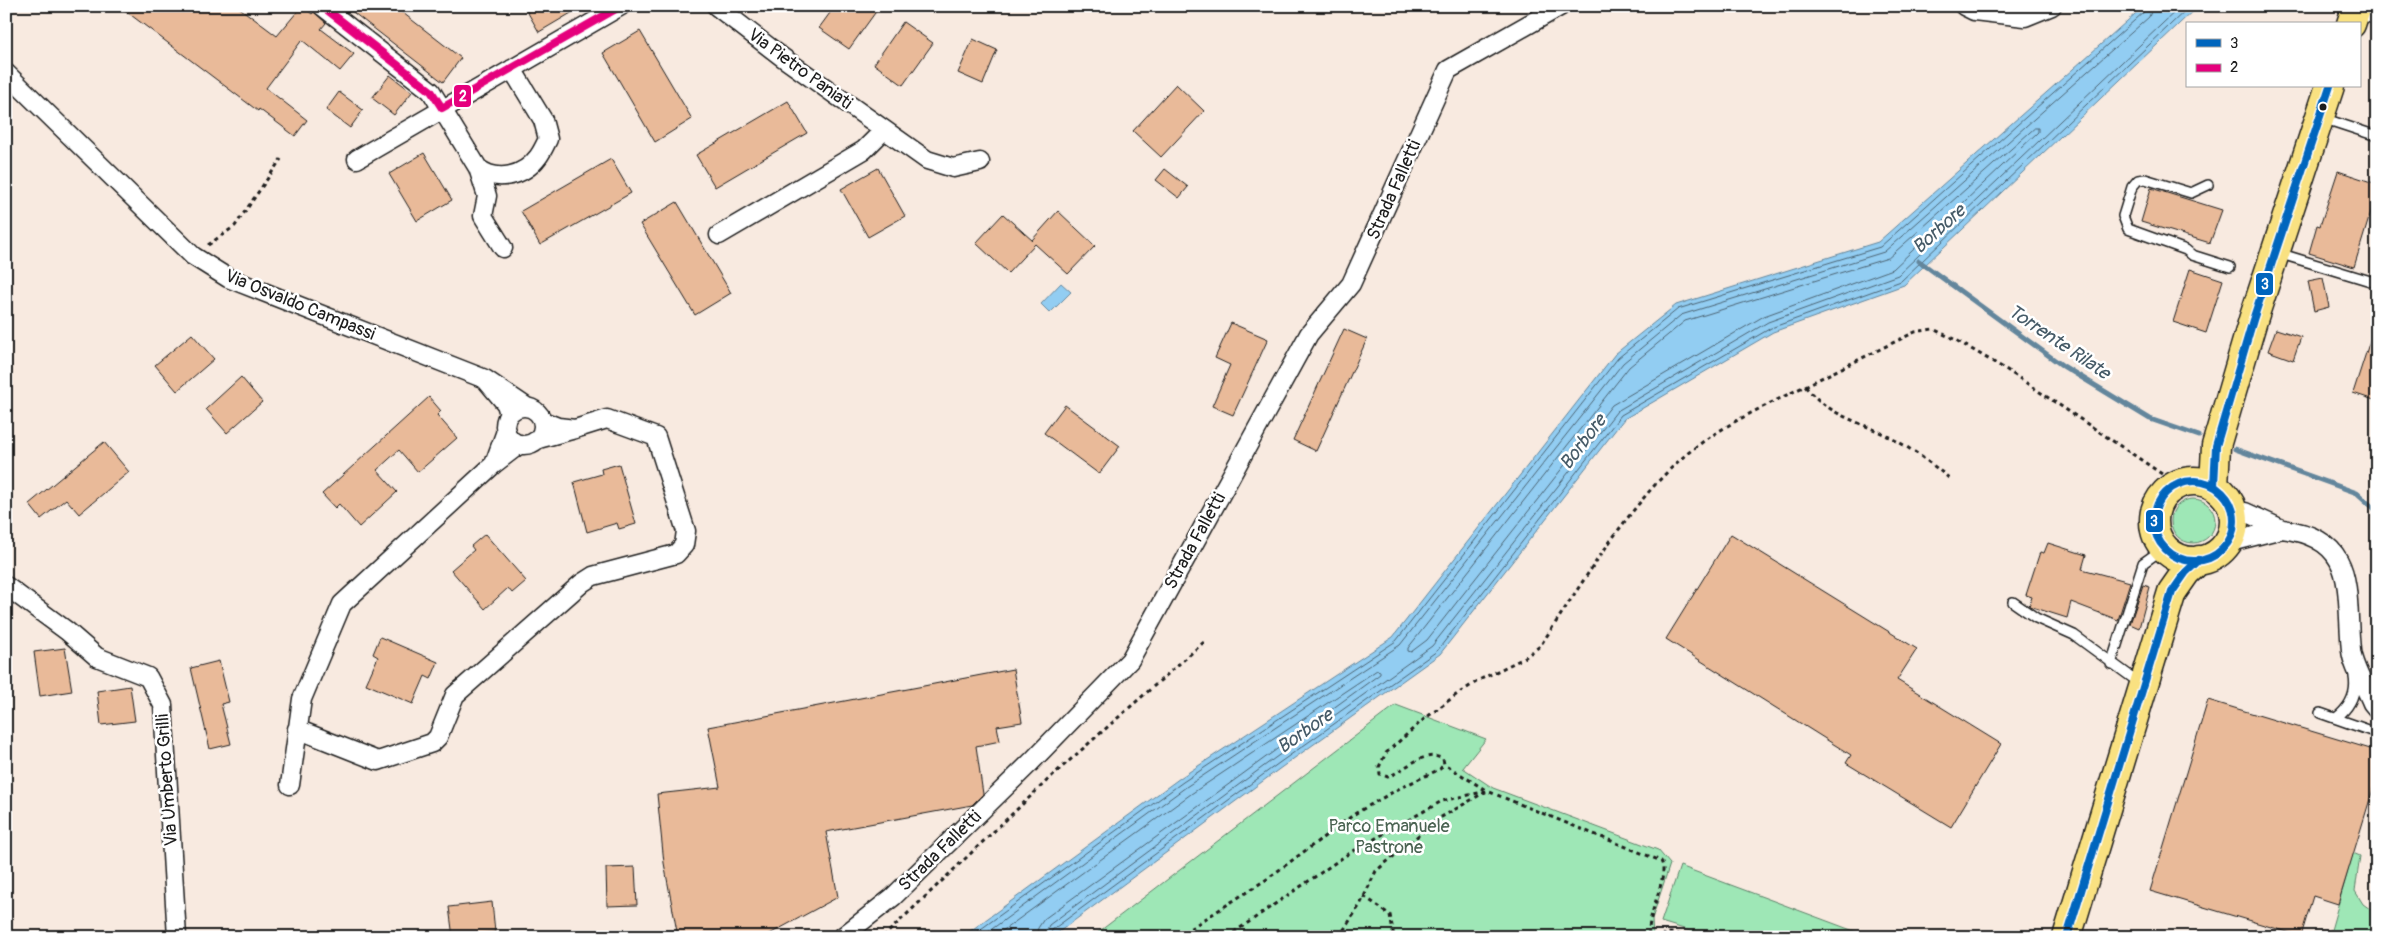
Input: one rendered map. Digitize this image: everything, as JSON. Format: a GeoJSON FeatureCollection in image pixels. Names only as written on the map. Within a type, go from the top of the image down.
{"type":"FeatureCollection","features":[{"type":"Feature","properties":{"kind":"main road"},"geometry":{"type":"LineString","coordinates":[[2214,486],[2216,446],[2275,252],[2329,88]]}},
{"type":"Feature","properties":{"kind":"main road"},"geometry":{"type":"LineString","coordinates":[[2199,560],[2182,559],[2166,549],[2158,537],[2154,525],[2155,513],[2163,496],[2200,470],[2216,446]]}},
{"type":"Feature","properties":{"kind":"main road"},"geometry":{"type":"LineString","coordinates":[[2067,937],[2172,592],[2186,572],[2199,560],[2220,552],[2232,534],[2234,513],[2224,493],[2214,486],[2197,481],[2182,483]]}},
{"type":"Feature","properties":{"kind":"main road"},"geometry":{"type":"LineString","coordinates":[[2166,549],[2172,592]]}},
{"type":"Feature","properties":{"kind":"street"},"geometry":{"type":"LineString","coordinates":[[322,6],[431,90],[478,168],[487,196],[483,216],[503,248]]}},
{"type":"Feature","properties":{"kind":"street"},"geometry":{"type":"LineString","coordinates":[[357,159],[442,108],[621,6]]}},
{"type":"Feature","properties":{"kind":"street","name":"Via Pietro Paniati"},"geometry":{"type":"LineString","coordinates":[[716,6],[782,57],[927,160],[953,168],[980,162]]}},
{"type":"Feature","properties":{"kind":"street","name":"Strada Falletti"},"geometry":{"type":"LineString","coordinates":[[842,937],[893,896],[1031,762],[1130,660],[1309,334],[1351,284],[1448,70],[1562,6]]}},
{"type":"Feature","properties":{"kind":"street"},"geometry":{"type":"LineString","coordinates":[[1964,6],[1974,11],[2025,17],[2052,6]]}},
{"type":"Feature","properties":{"kind":"street"},"geometry":{"type":"LineString","coordinates":[[478,168],[487,175],[499,177],[521,172],[538,158],[548,139],[543,120],[512,69]]}},
{"type":"Feature","properties":{"kind":"street","name":"Via Osvaldo Campassi"},"geometry":{"type":"LineString","coordinates":[[6,74],[193,256],[228,278],[485,378],[525,406]]}},
{"type":"Feature","properties":{"kind":"street"},"geometry":{"type":"LineString","coordinates":[[719,235],[864,150],[884,130]]}},
{"type":"Feature","properties":{"kind":"street","name":"Via Osvaldo Campassi"},"geometry":{"type":"LineString","coordinates":[[485,378],[506,404],[508,422]]}},
{"type":"Feature","properties":{"kind":"street"},"geometry":{"type":"LineString","coordinates":[[494,464],[514,410],[525,406],[537,411],[543,421],[543,427],[538,439]]}},
{"type":"Feature","properties":{"kind":"street"},"geometry":{"type":"LineString","coordinates":[[297,729],[378,761],[432,743],[438,737],[455,695],[582,583],[593,576],[676,554],[684,545],[686,531],[656,436],[607,418],[538,439],[526,445],[514,442],[508,422]]}},
{"type":"Feature","properties":{"kind":"street"},"geometry":{"type":"LineString","coordinates":[[543,421],[558,427],[575,429]]}},
{"type":"Feature","properties":{"kind":"street"},"geometry":{"type":"LineString","coordinates":[[290,785],[302,699],[342,604],[494,464],[520,444]]}},
{"type":"Feature","properties":{"kind":"street"},"geometry":{"type":"LineString","coordinates":[[2234,513],[2245,512],[2282,529],[2308,535],[2332,550],[2343,567],[2350,603],[2351,652],[2372,703],[2377,709]]}},
{"type":"Feature","properties":{"kind":"street"},"geometry":{"type":"LineString","coordinates":[[2227,543],[2282,529]]}},
{"type":"Feature","properties":{"kind":"street","name":"Via Umberto Grilli"},"geometry":{"type":"LineString","coordinates":[[6,586],[67,631],[98,658],[148,677],[163,705],[177,937]]}},
{"type":"Feature","properties":{"kind":"lane"},"geometry":{"type":"LineString","coordinates":[[2319,117],[2377,136]]}},
{"type":"Feature","properties":{"kind":"lane"},"geometry":{"type":"LineString","coordinates":[[2208,185],[2191,194],[2145,179],[2138,180],[2132,187],[2123,216],[2128,229],[2186,250],[2192,255],[2230,267]]}},
{"type":"Feature","properties":{"kind":"lane"},"geometry":{"type":"LineString","coordinates":[[2275,252],[2377,283]]}},
{"type":"Feature","properties":{"kind":"lane"},"geometry":{"type":"LineString","coordinates":[[2111,664],[2143,563],[2166,549]]}},
{"type":"Feature","properties":{"kind":"lane"},"geometry":{"type":"LineString","coordinates":[[2014,602],[2036,618],[2074,635],[2111,664],[2144,685]]}},
{"type":"Feature","properties":{"kind":"lane"},"geometry":{"type":"LineString","coordinates":[[2336,718],[2348,708],[2356,687],[2351,652]]}},
{"type":"Feature","properties":{"kind":"lane"},"geometry":{"type":"LineString","coordinates":[[2320,713],[2377,733]]}},
{"type":"Feature","properties":{"kind":"path"},"geometry":{"type":"LineString","coordinates":[[193,256],[235,226],[281,158]]}},
{"type":"Feature","properties":{"kind":"path"},"geometry":{"type":"LineString","coordinates":[[1649,937],[1649,919],[1664,872],[1661,861],[1487,791],[1444,764],[1443,759],[1436,755],[1425,756],[1388,777],[1380,774],[1378,767],[1386,753],[1456,695],[1481,679],[1524,658],[1540,646],[1642,500],[1673,467],[1712,437],[1805,386],[1915,332],[1933,330],[1956,340],[2007,370],[2182,483]]}},
{"type":"Feature","properties":{"kind":"path"},"geometry":{"type":"LineString","coordinates":[[1805,386],[1825,407],[1843,418],[1864,424],[1894,440],[1949,478]]}},
{"type":"Feature","properties":{"kind":"path"},"geometry":{"type":"LineString","coordinates":[[883,937],[1053,775],[1204,642]]}},
{"type":"Feature","properties":{"kind":"path"},"geometry":{"type":"LineString","coordinates":[[1177,937],[1267,879],[1356,813],[1400,788],[1440,769],[1444,764]]}},
{"type":"Feature","properties":{"kind":"path"},"geometry":{"type":"LineString","coordinates":[[1339,937],[1364,896],[1376,871],[1438,819],[1487,791]]}},
{"type":"Feature","properties":{"kind":"path"},"geometry":{"type":"LineString","coordinates":[[1226,937],[1348,854],[1442,801],[1487,791]]}},
{"type":"Feature","properties":{"kind":"path"},"geometry":{"type":"LineString","coordinates":[[1364,896],[1390,915],[1394,937]]}},
{"type":"Feature","properties":{"kind":"path"},"geometry":{"type":"LineString","coordinates":[[1663,937],[1665,933],[1673,932],[1687,937]]}},
{"type":"Feature","properties":{"kind":"path"},"geometry":{"type":"LineString","coordinates":[[2372,937],[2377,934]]}},
{"type":"Feature","properties":{"kind":"green space"},"geometry":{"type":"Polygon","coordinates":[[[2189,499],[2197,499],[2209,505],[2215,521],[2209,537],[2197,543],[2189,543],[2177,537],[2171,525],[2171,517],[2177,505],[2189,499]]]}},
{"type":"Feature","properties":{"kind":"green space","name":"Parco Emanuele Pastrone"},"geometry":{"type":"Polygon","coordinates":[[[1396,705],[1486,739],[1463,768],[1493,788],[1658,850],[1670,864],[1652,919],[1653,937],[1092,937],[1396,705]]]}},
{"type":"Feature","properties":{"kind":"green space"},"geometry":{"type":"Polygon","coordinates":[[[2353,853],[2360,856],[2355,891],[2363,904],[2377,914],[2377,929],[2363,937],[2329,937],[2353,853]]]}},
{"type":"Feature","properties":{"kind":"green space"},"geometry":{"type":"Polygon","coordinates":[[[1680,866],[1870,937],[1710,937],[1661,922],[1680,866]]]}},
{"type":"Feature","properties":{"kind":"water","name":"Borbore"},"geometry":{"type":"Polygon","coordinates":[[[2144,6],[2198,6],[1904,285],[1773,332],[1624,419],[1440,654],[1282,767],[1052,937],[962,937],[1180,778],[1393,637],[1615,354],[1676,305],[1878,242],[2144,6]]]}},
{"type":"Feature","properties":{"kind":"water"},"geometry":{"type":"Polygon","coordinates":[[[1061,283],[1071,292],[1050,313],[1041,304],[1061,283]]]}},
{"type":"Feature","properties":{"kind":"building"},"geometry":{"type":"Polygon","coordinates":[[[119,6],[237,6],[277,36],[302,6],[312,14],[314,12],[326,23],[321,29],[354,54],[340,71],[302,40],[266,88],[307,120],[295,136],[259,109],[258,111],[119,6]]]}},
{"type":"Feature","properties":{"kind":"building"},"geometry":{"type":"Polygon","coordinates":[[[345,6],[394,6],[461,58],[443,82],[345,6]]]}},
{"type":"Feature","properties":{"kind":"building"},"geometry":{"type":"Polygon","coordinates":[[[524,6],[583,6],[539,32],[524,6]]]}},
{"type":"Feature","properties":{"kind":"building"},"geometry":{"type":"Polygon","coordinates":[[[835,6],[880,6],[849,49],[819,28],[835,6]]]}},
{"type":"Feature","properties":{"kind":"building"},"geometry":{"type":"Polygon","coordinates":[[[903,22],[933,43],[903,85],[874,64],[903,22]]]}},
{"type":"Feature","properties":{"kind":"building"},"geometry":{"type":"Polygon","coordinates":[[[640,31],[692,119],[655,142],[603,53],[640,31]]]}},
{"type":"Feature","properties":{"kind":"building"},"geometry":{"type":"Polygon","coordinates":[[[973,39],[997,50],[983,84],[958,73],[973,39]]]}},
{"type":"Feature","properties":{"kind":"building"},"geometry":{"type":"Polygon","coordinates":[[[390,75],[412,92],[394,115],[372,98],[390,75]]]}},
{"type":"Feature","properties":{"kind":"building"},"geometry":{"type":"Polygon","coordinates":[[[1176,84],[1204,111],[1161,157],[1133,131],[1176,84]]]}},
{"type":"Feature","properties":{"kind":"building"},"geometry":{"type":"Polygon","coordinates":[[[339,92],[363,110],[350,128],[326,110],[339,92]]]}},
{"type":"Feature","properties":{"kind":"building"},"geometry":{"type":"Polygon","coordinates":[[[788,101],[807,133],[715,187],[696,155],[788,101]]]}},
{"type":"Feature","properties":{"kind":"building"},"geometry":{"type":"Polygon","coordinates":[[[424,153],[452,200],[417,221],[389,174],[424,153]]]}},
{"type":"Feature","properties":{"kind":"building"},"geometry":{"type":"Polygon","coordinates":[[[611,159],[631,193],[540,245],[521,211],[611,159]]]}},
{"type":"Feature","properties":{"kind":"building"},"geometry":{"type":"Polygon","coordinates":[[[878,168],[905,216],[868,237],[841,189],[878,168]]]}},
{"type":"Feature","properties":{"kind":"building"},"geometry":{"type":"Polygon","coordinates":[[[1165,169],[1188,187],[1179,198],[1156,180],[1165,169]]]}},
{"type":"Feature","properties":{"kind":"building"},"geometry":{"type":"Polygon","coordinates":[[[2338,171],[2377,184],[2377,192],[2354,267],[2309,253],[2317,225],[2320,226],[2338,171]]]}},
{"type":"Feature","properties":{"kind":"building"},"geometry":{"type":"Polygon","coordinates":[[[2151,188],[2222,210],[2210,243],[2141,222],[2151,188]]]}},
{"type":"Feature","properties":{"kind":"building"},"geometry":{"type":"Polygon","coordinates":[[[677,202],[731,293],[695,315],[640,224],[677,202]]]}},
{"type":"Feature","properties":{"kind":"building"},"geometry":{"type":"Polygon","coordinates":[[[1058,211],[1095,246],[1068,274],[1035,244],[1008,273],[976,243],[1003,214],[1033,241],[1058,211]]]}},
{"type":"Feature","properties":{"kind":"building"},"geometry":{"type":"Polygon","coordinates":[[[2190,269],[2223,280],[2206,333],[2173,322],[2190,269]]]}},
{"type":"Feature","properties":{"kind":"building"},"geometry":{"type":"Polygon","coordinates":[[[2323,278],[2329,307],[2314,311],[2308,281],[2323,278]]]}},
{"type":"Feature","properties":{"kind":"building"},"geometry":{"type":"Polygon","coordinates":[[[1231,323],[1268,339],[1233,415],[1212,406],[1230,365],[1215,358],[1231,323]]]}},
{"type":"Feature","properties":{"kind":"building"},"geometry":{"type":"Polygon","coordinates":[[[2374,328],[2377,329],[2377,401],[2353,393],[2374,328]]]}},
{"type":"Feature","properties":{"kind":"building"},"geometry":{"type":"Polygon","coordinates":[[[1344,329],[1367,339],[1316,451],[1293,440],[1344,329]]]}},
{"type":"Feature","properties":{"kind":"building"},"geometry":{"type":"Polygon","coordinates":[[[2276,329],[2301,337],[2293,360],[2268,351],[2276,329]]]}},
{"type":"Feature","properties":{"kind":"building"},"geometry":{"type":"Polygon","coordinates":[[[192,334],[214,359],[177,391],[155,365],[192,334]]]}},
{"type":"Feature","properties":{"kind":"building"},"geometry":{"type":"Polygon","coordinates":[[[241,377],[262,402],[227,433],[206,409],[241,377]]]}},
{"type":"Feature","properties":{"kind":"building"},"geometry":{"type":"Polygon","coordinates":[[[429,397],[441,411],[437,415],[457,438],[418,472],[399,450],[377,470],[397,492],[359,527],[339,504],[335,508],[322,494],[429,397]]]}},
{"type":"Feature","properties":{"kind":"building"},"geometry":{"type":"Polygon","coordinates":[[[1065,405],[1120,446],[1099,474],[1044,433],[1065,405]]]}},
{"type":"Feature","properties":{"kind":"building"},"geometry":{"type":"Polygon","coordinates":[[[104,442],[129,472],[79,514],[66,499],[41,519],[29,504],[104,442]]]}},
{"type":"Feature","properties":{"kind":"building"},"geometry":{"type":"Polygon","coordinates":[[[619,464],[636,524],[619,529],[617,523],[587,532],[574,482],[602,474],[601,469],[619,464]]]}},
{"type":"Feature","properties":{"kind":"building"},"geometry":{"type":"Polygon","coordinates":[[[485,534],[526,581],[512,593],[508,588],[485,609],[451,570],[474,550],[471,546],[485,534]]]}},
{"type":"Feature","properties":{"kind":"building"},"geometry":{"type":"Polygon","coordinates":[[[1731,534],[1917,649],[1897,680],[2001,744],[1951,827],[1846,763],[1851,755],[1666,639],[1731,534]]]}},
{"type":"Feature","properties":{"kind":"building"},"geometry":{"type":"Polygon","coordinates":[[[2048,543],[2086,555],[2082,569],[2130,582],[2118,620],[2071,602],[2067,618],[2029,606],[2032,597],[2026,595],[2040,552],[2044,553],[2048,543]]]}},
{"type":"Feature","properties":{"kind":"building"},"geometry":{"type":"Polygon","coordinates":[[[2143,585],[2150,587],[2139,628],[2130,624],[2143,585]]]}},
{"type":"Feature","properties":{"kind":"building"},"geometry":{"type":"Polygon","coordinates":[[[380,637],[438,662],[431,679],[425,676],[413,704],[366,684],[378,657],[373,654],[380,637]]]}},
{"type":"Feature","properties":{"kind":"building"},"geometry":{"type":"Polygon","coordinates":[[[65,648],[72,691],[40,696],[34,652],[65,648]]]}},
{"type":"Feature","properties":{"kind":"building"},"geometry":{"type":"Polygon","coordinates":[[[219,661],[229,702],[221,704],[231,744],[210,749],[191,668],[219,661]]]}},
{"type":"Feature","properties":{"kind":"building"},"geometry":{"type":"Polygon","coordinates":[[[1013,669],[1022,722],[997,726],[1000,741],[976,746],[983,794],[972,805],[826,832],[838,897],[764,937],[678,937],[664,863],[657,794],[720,787],[708,727],[1013,669]]]}},
{"type":"Feature","properties":{"kind":"building"},"geometry":{"type":"Polygon","coordinates":[[[130,686],[135,721],[101,725],[97,691],[130,686]]]}},
{"type":"Feature","properties":{"kind":"building"},"geometry":{"type":"Polygon","coordinates":[[[2208,700],[2377,751],[2377,776],[2338,904],[2313,896],[2301,936],[2150,891],[2208,700]]]}},
{"type":"Feature","properties":{"kind":"building"},"geometry":{"type":"Polygon","coordinates":[[[635,867],[637,905],[607,906],[606,868],[635,867]]]}},
{"type":"Feature","properties":{"kind":"building"},"geometry":{"type":"Polygon","coordinates":[[[492,902],[495,932],[453,937],[449,907],[492,902]]]}},
{"type":"Feature","properties":{"kind":"waterway","name":"Torrente Rilate"},"geometry":{"type":"LineString","coordinates":[[1919,261],[2063,366],[2150,419],[2199,436]]}},
{"type":"Feature","properties":{"kind":"waterway","name":"Torrente Rilate"},"geometry":{"type":"LineString","coordinates":[[2235,449],[2357,493],[2377,511]]}},
{"type":"Feature","properties":{"kind":"transit line","name":"2"},"geometry":{"type":"LineString","coordinates":[[322,6],[431,91],[442,108],[621,6]]}},
{"type":"Feature","properties":{"kind":"transit line","name":"3"},"geometry":{"type":"LineString","coordinates":[[2214,486],[2216,446],[2253,320],[2329,88]]}},
{"type":"Feature","properties":{"kind":"transit line","name":"3"},"geometry":{"type":"LineString","coordinates":[[2194,481],[2209,484],[2222,493],[2231,506],[2234,521],[2231,536],[2222,549],[2209,558],[2194,561],[2179,558],[2166,549],[2157,536],[2154,521],[2157,506],[2166,493],[2179,484],[2194,481]]}},
{"type":"Feature","properties":{"kind":"transit line","name":"3"},"geometry":{"type":"LineString","coordinates":[[2067,937],[2172,592],[2186,572],[2199,560]]}}]}
